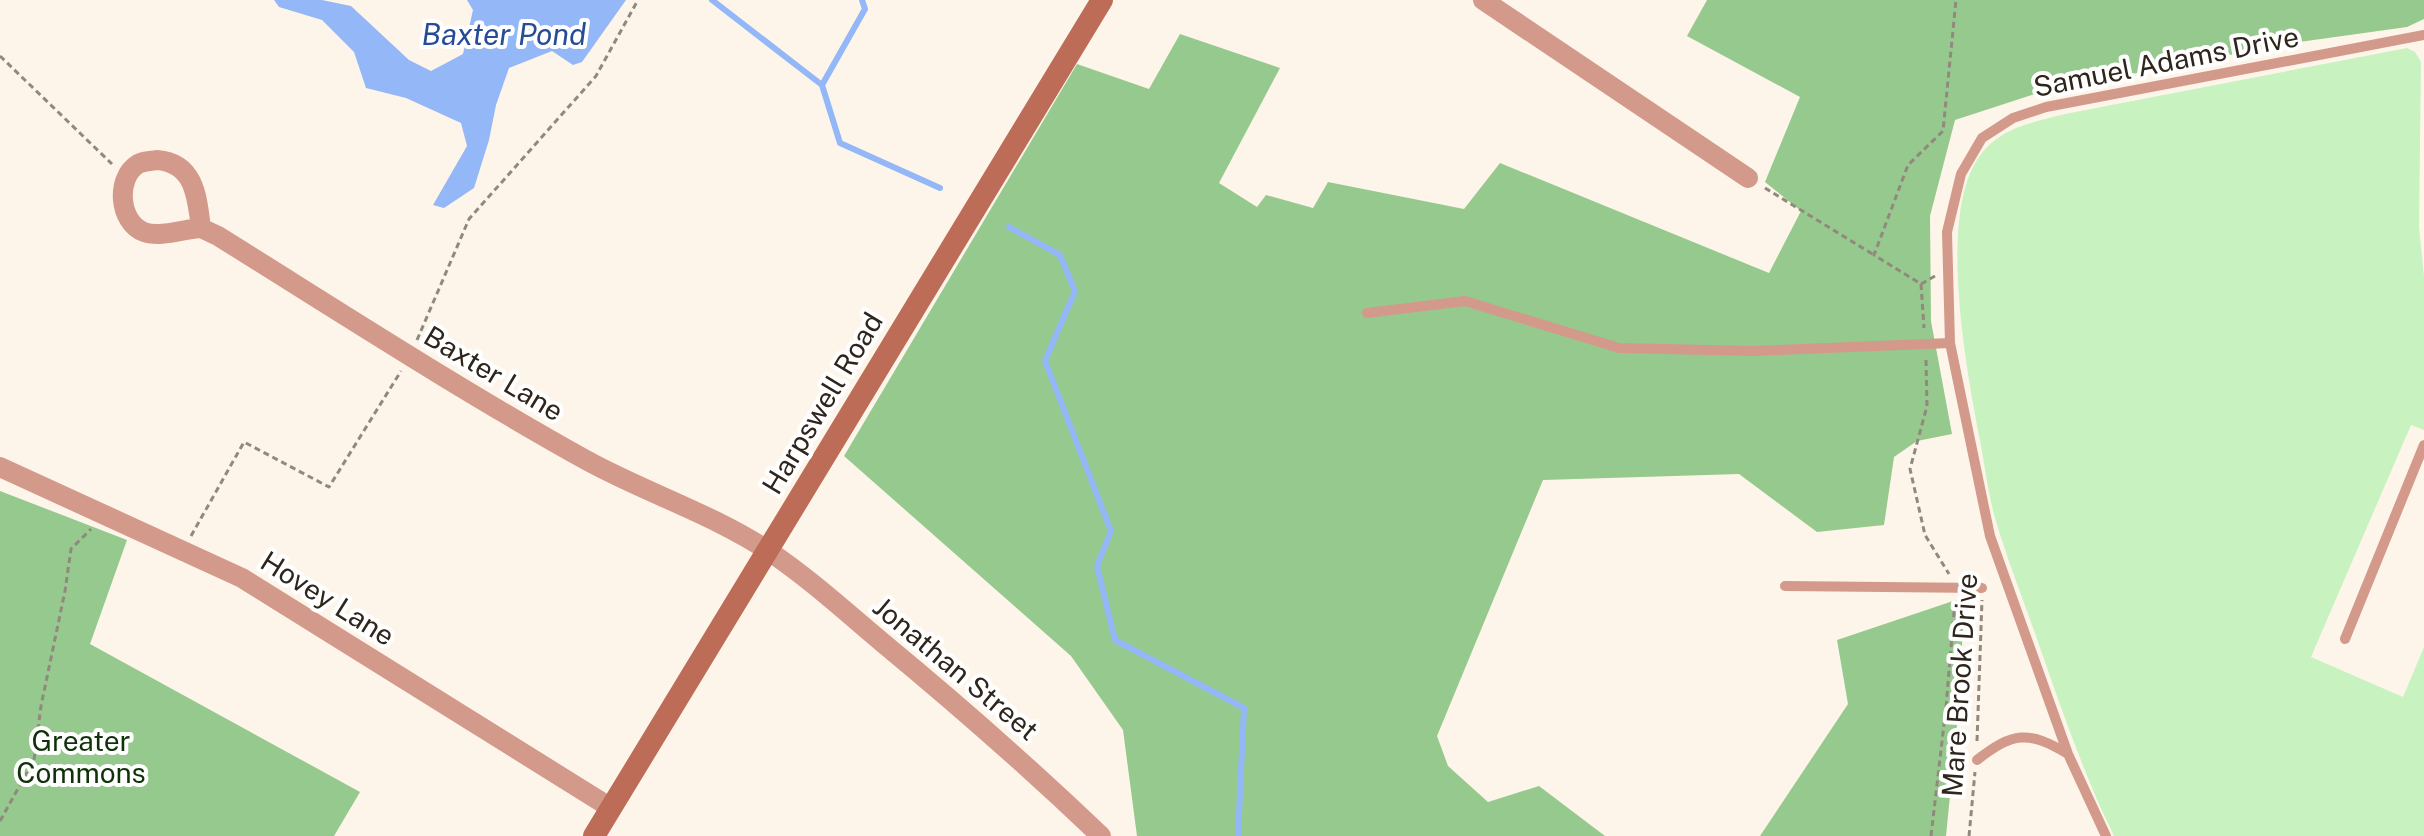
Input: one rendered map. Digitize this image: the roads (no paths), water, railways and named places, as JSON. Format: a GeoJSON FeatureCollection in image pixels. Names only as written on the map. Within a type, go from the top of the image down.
{"type":"FeatureCollection","features":[{"type":"Feature","properties":{"kind":"main road","name":"Harpswell Road"},"geometry":{"type":"LineString","coordinates":[[594,836],[1102,0]]}},
{"type":"Feature","properties":{"kind":"street"},"geometry":{"type":"LineString","coordinates":[[1483,0],[1748,178]]}},
{"type":"Feature","properties":{"kind":"street"},"geometry":{"type":"LineString","coordinates":[[172,161],[185,171],[192,185],[201,228],[145,233],[131,224],[122,194],[126,178],[139,164],[172,161]]}},
{"type":"Feature","properties":{"kind":"street","name":"Baxter Lane"},"geometry":{"type":"LineString","coordinates":[[201,228],[511,418],[613,475],[703,516],[768,551]]}},
{"type":"Feature","properties":{"kind":"street","name":"Hovey Lane"},"geometry":{"type":"LineString","coordinates":[[0,467],[242,578],[298,610],[611,808]]}},
{"type":"Feature","properties":{"kind":"street","name":"Jonathan Street"},"geometry":{"type":"LineString","coordinates":[[768,551],[813,584],[971,716],[1101,836]]}},
{"type":"Feature","properties":{"kind":"lane","name":"Samuel Adams Drive"},"geometry":{"type":"LineString","coordinates":[[2106,836],[2068,754],[1990,536],[1950,343],[1947,232],[1961,174],[1982,138],[2013,118],[2046,107],[2424,35]]}},
{"type":"Feature","properties":{"kind":"lane"},"geometry":{"type":"LineString","coordinates":[[1367,313],[1465,301],[1619,348],[1753,351],[1950,343]]}},
{"type":"Feature","properties":{"kind":"lane"},"geometry":{"type":"LineString","coordinates":[[2345,639],[2424,445]]}},
{"type":"Feature","properties":{"kind":"lane"},"geometry":{"type":"LineString","coordinates":[[1785,586],[1982,588]]}},
{"type":"Feature","properties":{"kind":"lane"},"geometry":{"type":"LineString","coordinates":[[1977,760],[1999,743],[2024,736],[2046,741],[2068,754]]}},
{"type":"Feature","properties":{"kind":"water","name":"Baxter Pond"},"geometry":{"type":"Polygon","coordinates":[[[274,0],[322,0],[351,6],[409,60],[431,71],[463,54],[473,10],[467,0],[626,0],[582,62],[573,65],[552,51],[509,68],[474,188],[444,208],[433,205],[467,146],[461,123],[406,98],[366,88],[354,52],[322,20],[279,7],[274,0]]]}},
{"type":"Feature","properties":{"kind":"waterway"},"geometry":{"type":"LineString","coordinates":[[712,0],[822,85]]}},
{"type":"Feature","properties":{"kind":"waterway"},"geometry":{"type":"LineString","coordinates":[[862,0],[865,9],[822,85],[840,143],[940,188]]}},
{"type":"Feature","properties":{"kind":"waterway"},"geometry":{"type":"LineString","coordinates":[[1009,227],[1060,255],[1075,291],[1045,361],[1111,531],[1097,566],[1115,640],[1244,708],[1238,836]]}},
{"type":"Feature","properties":{"kind":"park label","name":"Greater Commons"},"geometry":{"type":"Point","coordinates":[81,756]}}]}
